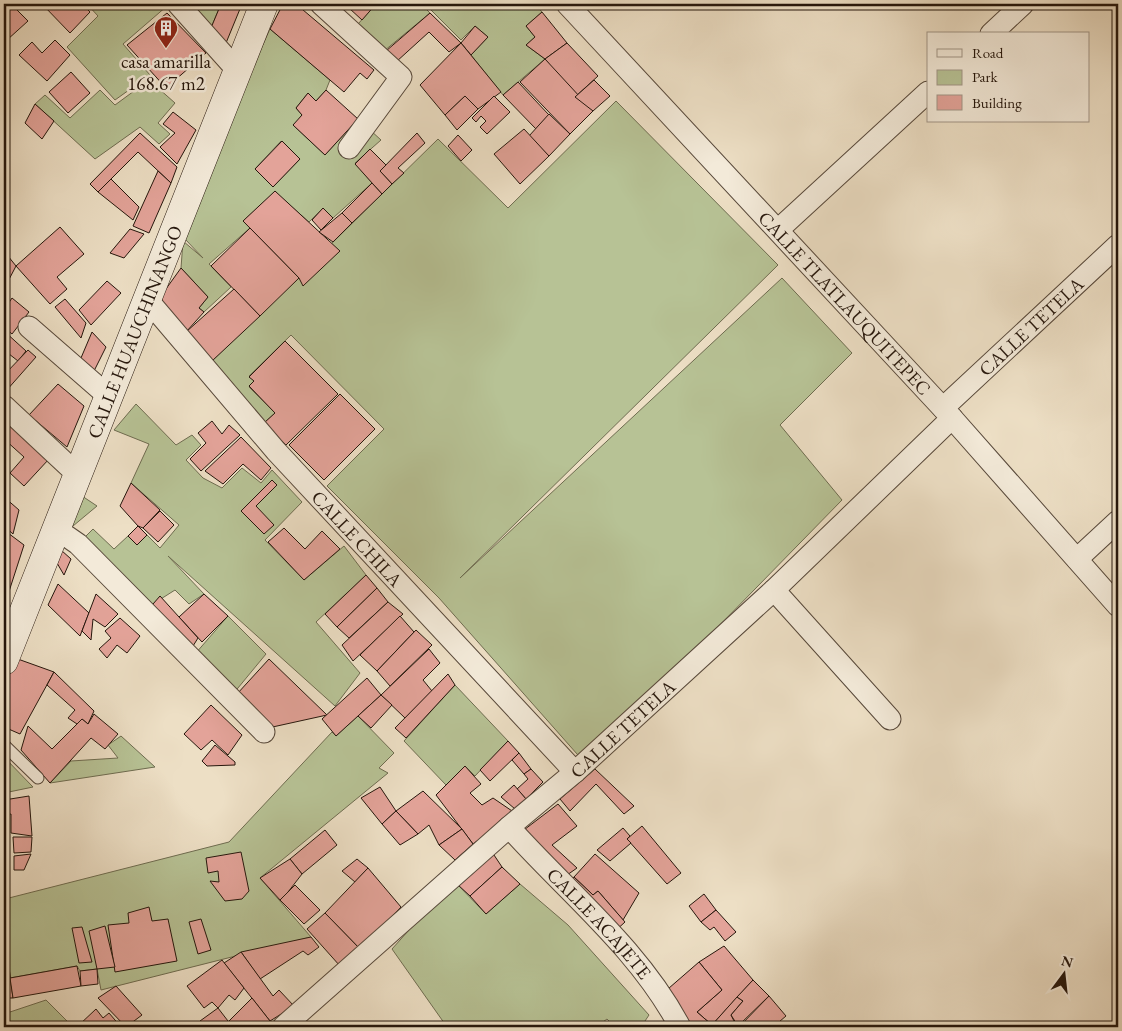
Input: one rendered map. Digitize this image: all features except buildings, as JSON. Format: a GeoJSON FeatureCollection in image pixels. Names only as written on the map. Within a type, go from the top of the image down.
{"type":"FeatureCollection","features":[{"type":"Feature","properties":{"kind":"main road","name":"CALLE HUAUCHINANGO"},"geometry":{"type":"LineString","coordinates":[[4,661],[9,629],[55,528],[264,4]]}},
{"type":"Feature","properties":{"kind":"street"},"geometry":{"type":"LineString","coordinates":[[178,4],[237,70]]}},
{"type":"Feature","properties":{"kind":"street"},"geometry":{"type":"LineString","coordinates":[[321,4],[401,76],[349,148]]}},
{"type":"Feature","properties":{"kind":"street","name":"CALLE TLATLAUQUITEPEC"},"geometry":{"type":"LineString","coordinates":[[567,4],[948,413],[1118,606]]}},
{"type":"Feature","properties":{"kind":"street"},"geometry":{"type":"LineString","coordinates":[[993,32],[1023,4]]}},
{"type":"Feature","properties":{"kind":"street"},"geometry":{"type":"LineString","coordinates":[[779,230],[927,93]]}},
{"type":"Feature","properties":{"kind":"street","name":"CALLE TETELA"},"geometry":{"type":"LineString","coordinates":[[283,1027],[508,827],[575,772],[774,590],[948,413],[1118,245]]}},
{"type":"Feature","properties":{"kind":"street","name":"CALLE CHILA"},"geometry":{"type":"LineString","coordinates":[[146,298],[276,451],[575,772]]}},
{"type":"Feature","properties":{"kind":"street"},"geometry":{"type":"LineString","coordinates":[[29,327],[107,395]]}},
{"type":"Feature","properties":{"kind":"street"},"geometry":{"type":"LineString","coordinates":[[4,406],[76,474]]}},
{"type":"Feature","properties":{"kind":"street"},"geometry":{"type":"LineString","coordinates":[[1077,559],[1118,521]]}},
{"type":"Feature","properties":{"kind":"street"},"geometry":{"type":"LineString","coordinates":[[55,528],[78,544],[264,732]]}},
{"type":"Feature","properties":{"kind":"street"},"geometry":{"type":"LineString","coordinates":[[774,590],[890,719]]}},
{"type":"Feature","properties":{"kind":"street","name":"CALLE ACAJETE"},"geometry":{"type":"LineString","coordinates":[[508,827],[634,957],[670,1007],[680,1027]]}},
{"type":"Feature","properties":{"kind":"lane"},"geometry":{"type":"LineString","coordinates":[[4,745],[38,778]]}},
{"type":"Feature","properties":{"kind":"green space"},"geometry":{"type":"Polygon","coordinates":[[[87,4],[165,4],[167,6],[123,44],[150,75],[115,100],[67,47],[98,16],[87,4]]]}},
{"type":"Feature","properties":{"kind":"green space"},"geometry":{"type":"Polygon","coordinates":[[[181,4],[221,4],[208,35],[181,4]]]}},
{"type":"Feature","properties":{"kind":"green space"},"geometry":{"type":"Polygon","coordinates":[[[376,4],[421,4],[430,13],[384,51],[358,24],[376,4]]]}},
{"type":"Feature","properties":{"kind":"green space"},"geometry":{"type":"Polygon","coordinates":[[[425,4],[535,4],[542,12],[526,26],[535,37],[526,45],[545,59],[503,95],[471,55],[488,37],[475,26],[461,40],[425,4]]]}},
{"type":"Feature","properties":{"kind":"green space"},"geometry":{"type":"Polygon","coordinates":[[[270,29],[330,80],[326,90],[316,101],[308,93],[296,108],[302,115],[294,126],[325,155],[358,119],[381,140],[355,163],[372,183],[333,218],[323,208],[309,222],[275,192],[243,221],[250,228],[209,264],[231,287],[204,312],[199,308],[208,297],[181,268],[183,241],[203,258],[185,239],[223,132],[270,29]],[[281,141],[255,169],[273,187],[300,159],[281,141]]]}},
{"type":"Feature","properties":{"kind":"green space"},"geometry":{"type":"Polygon","coordinates":[[[149,80],[175,103],[158,123],[170,134],[159,144],[140,127],[95,159],[35,104],[45,95],[70,118],[100,90],[115,105],[149,80]]]}},
{"type":"Feature","properties":{"kind":"green space"},"geometry":{"type":"Polygon","coordinates":[[[616,101],[778,265],[460,578],[782,278],[852,353],[780,425],[842,500],[585,763],[439,598],[327,486],[384,429],[291,335],[249,376],[254,381],[249,387],[275,413],[264,423],[212,361],[438,139],[508,208],[616,101]]]}},
{"type":"Feature","properties":{"kind":"green space"},"geometry":{"type":"Polygon","coordinates":[[[136,404],[176,445],[192,435],[201,445],[186,460],[203,478],[222,488],[242,468],[261,483],[272,470],[302,502],[265,540],[304,580],[344,546],[366,575],[316,622],[360,673],[335,706],[168,556],[204,594],[189,604],[175,590],[145,609],[78,544],[93,529],[114,549],[128,536],[137,545],[147,535],[160,548],[179,525],[131,483],[149,444],[114,430],[136,404]]]}},
{"type":"Feature","properties":{"kind":"green space"},"geometry":{"type":"Polygon","coordinates":[[[79,494],[97,506],[67,531],[79,494]]]}},
{"type":"Feature","properties":{"kind":"green space"},"geometry":{"type":"Polygon","coordinates":[[[228,616],[266,654],[233,694],[195,654],[228,616]]]}},
{"type":"Feature","properties":{"kind":"green space"},"geometry":{"type":"Polygon","coordinates":[[[455,685],[508,741],[475,776],[465,766],[446,785],[404,741],[455,685]]]}},
{"type":"Feature","properties":{"kind":"green space"},"geometry":{"type":"Polygon","coordinates":[[[358,716],[394,753],[379,768],[388,773],[260,878],[311,937],[101,990],[97,969],[80,971],[77,966],[10,978],[5,899],[229,842],[332,732],[336,736],[358,716]]]}},
{"type":"Feature","properties":{"kind":"green space"},"geometry":{"type":"Polygon","coordinates":[[[121,736],[155,767],[50,783],[71,761],[118,758],[108,745],[121,736]]]}},
{"type":"Feature","properties":{"kind":"green space"},"geometry":{"type":"Polygon","coordinates":[[[4,757],[33,787],[4,793],[4,757]]]}},
{"type":"Feature","properties":{"kind":"green space"},"geometry":{"type":"Polygon","coordinates":[[[457,884],[486,914],[520,884],[568,925],[649,1015],[641,1027],[615,1027],[607,1019],[596,1027],[584,1027],[579,1022],[572,1027],[447,1027],[392,949],[435,901],[457,884]]]}},
{"type":"Feature","properties":{"kind":"green space"},"geometry":{"type":"Polygon","coordinates":[[[46,1000],[73,1027],[4,1027],[4,1014],[46,1000]]]}},
{"type":"Feature","properties":{"kind":"place","name":"casa amarilla 168.67 m2"},"geometry":{"type":"Point","coordinates":[166,49]}}]}
